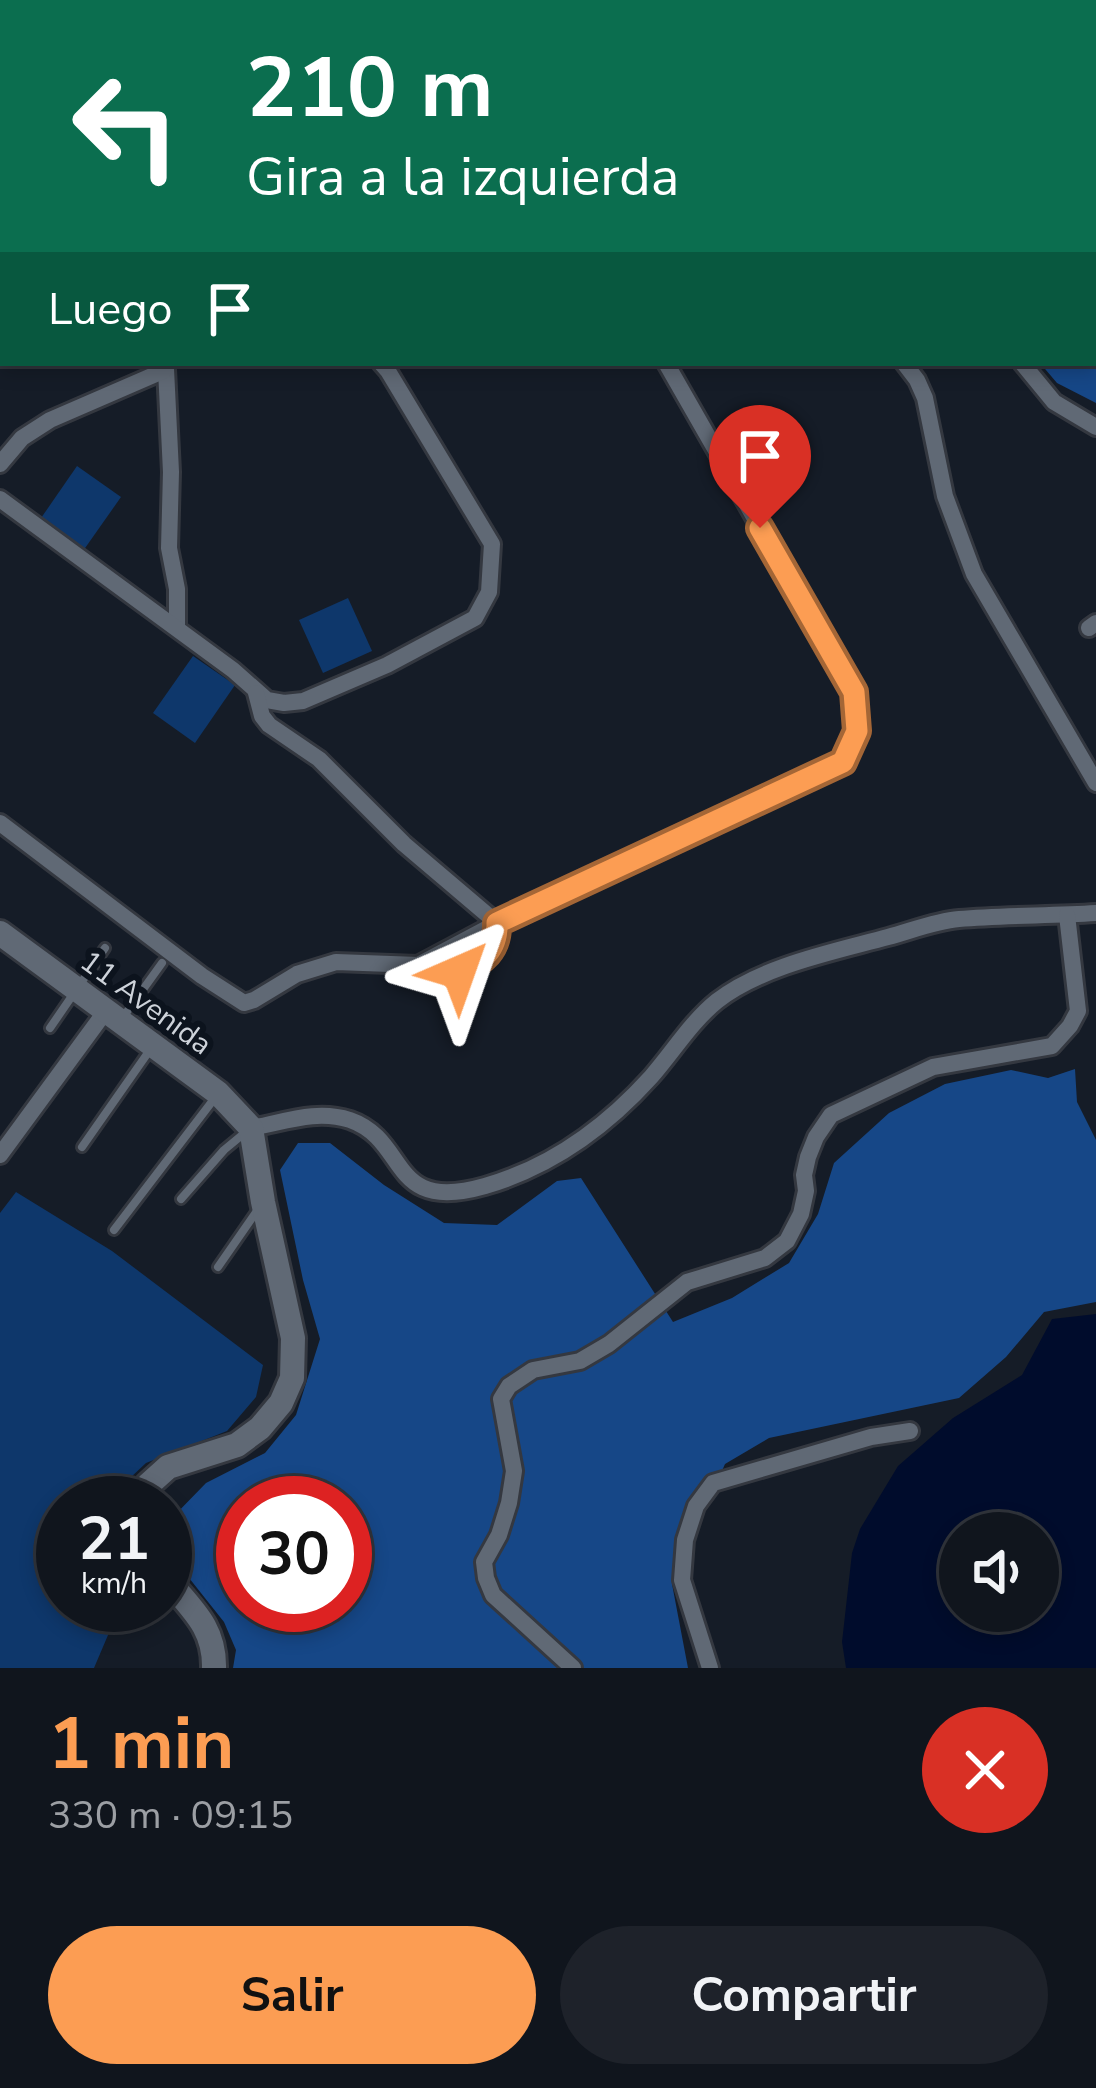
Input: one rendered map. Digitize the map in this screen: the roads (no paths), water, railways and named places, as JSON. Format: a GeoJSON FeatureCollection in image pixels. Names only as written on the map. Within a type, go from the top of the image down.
{"type":"FeatureCollection","features":[{"type":"Feature","properties":{"kind":"street"},"geometry":{"type":"LineString","coordinates":[[0,464],[22,438],[50,420],[167,366],[176,628]]}},
{"type":"Feature","properties":{"kind":"street"},"geometry":{"type":"LineString","coordinates":[[0,499],[233,670],[256,693],[284,703],[303,701],[387,665],[475,618],[489,592],[492,544],[384,366]]}},
{"type":"Feature","properties":{"kind":"street"},"geometry":{"type":"LineString","coordinates":[[418,965],[497,923],[843,762],[857,731],[854,692],[668,366]]}},
{"type":"Feature","properties":{"kind":"street"},"geometry":{"type":"LineString","coordinates":[[906,366],[925,398],[945,496],[974,574],[1096,783]]}},
{"type":"Feature","properties":{"kind":"street"},"geometry":{"type":"LineString","coordinates":[[1024,366],[1054,402],[1096,427]]}},
{"type":"Feature","properties":{"kind":"street"},"geometry":{"type":"LineString","coordinates":[[256,693],[268,724],[319,759],[404,844],[497,923]]}},
{"type":"Feature","properties":{"kind":"street"},"geometry":{"type":"LineString","coordinates":[[0,824],[244,1003],[297,974],[336,962],[418,965],[459,972],[490,952],[497,923]]}},
{"type":"Feature","properties":{"kind":"street"},"geometry":{"type":"LineString","coordinates":[[158,1476],[168,1467],[248,1438],[272,1417],[287,1391],[293,1338],[251,1127],[311,1115],[341,1118],[377,1136],[401,1171],[420,1187],[442,1192],[477,1189],[533,1170],[592,1133],[650,1079],[707,1010],[740,985],[807,961],[956,920],[1096,914]]}},
{"type":"Feature","properties":{"kind":"street"},"geometry":{"type":"LineString","coordinates":[[573,1668],[493,1595],[485,1578],[484,1562],[499,1535],[514,1471],[501,1399],[509,1386],[533,1370],[580,1361],[609,1345],[687,1282],[765,1258],[787,1241],[801,1214],[808,1157],[831,1115],[933,1067],[1052,1046],[1078,1011],[1067,915]]}},
{"type":"Feature","properties":{"kind":"street","name":"11 Avenida"},"geometry":{"type":"LineString","coordinates":[[0,933],[218,1093],[251,1127]]}},
{"type":"Feature","properties":{"kind":"street"},"geometry":{"type":"LineString","coordinates":[[0,1155],[112,1017]]}},
{"type":"Feature","properties":{"kind":"street"},"geometry":{"type":"LineString","coordinates":[[710,1668],[682,1580],[685,1540],[695,1506],[713,1483],[871,1437],[910,1431]]}},
{"type":"Feature","properties":{"kind":"street"},"geometry":{"type":"LineString","coordinates":[[192,1610],[210,1632],[214,1668]]}},
{"type":"Feature","properties":{"kind":"lane"},"geometry":{"type":"LineString","coordinates":[[50,1028],[104,948]]}},
{"type":"Feature","properties":{"kind":"lane"},"geometry":{"type":"LineString","coordinates":[[112,1017],[163,962]]}},
{"type":"Feature","properties":{"kind":"lane"},"geometry":{"type":"LineString","coordinates":[[82,1148],[153,1046]]}},
{"type":"Feature","properties":{"kind":"lane"},"geometry":{"type":"LineString","coordinates":[[114,1229],[218,1093]]}},
{"type":"Feature","properties":{"kind":"lane"},"geometry":{"type":"LineString","coordinates":[[182,1199],[251,1127]]}},
{"type":"Feature","properties":{"kind":"lane"},"geometry":{"type":"LineString","coordinates":[[218,1267],[263,1202]]}}]}
